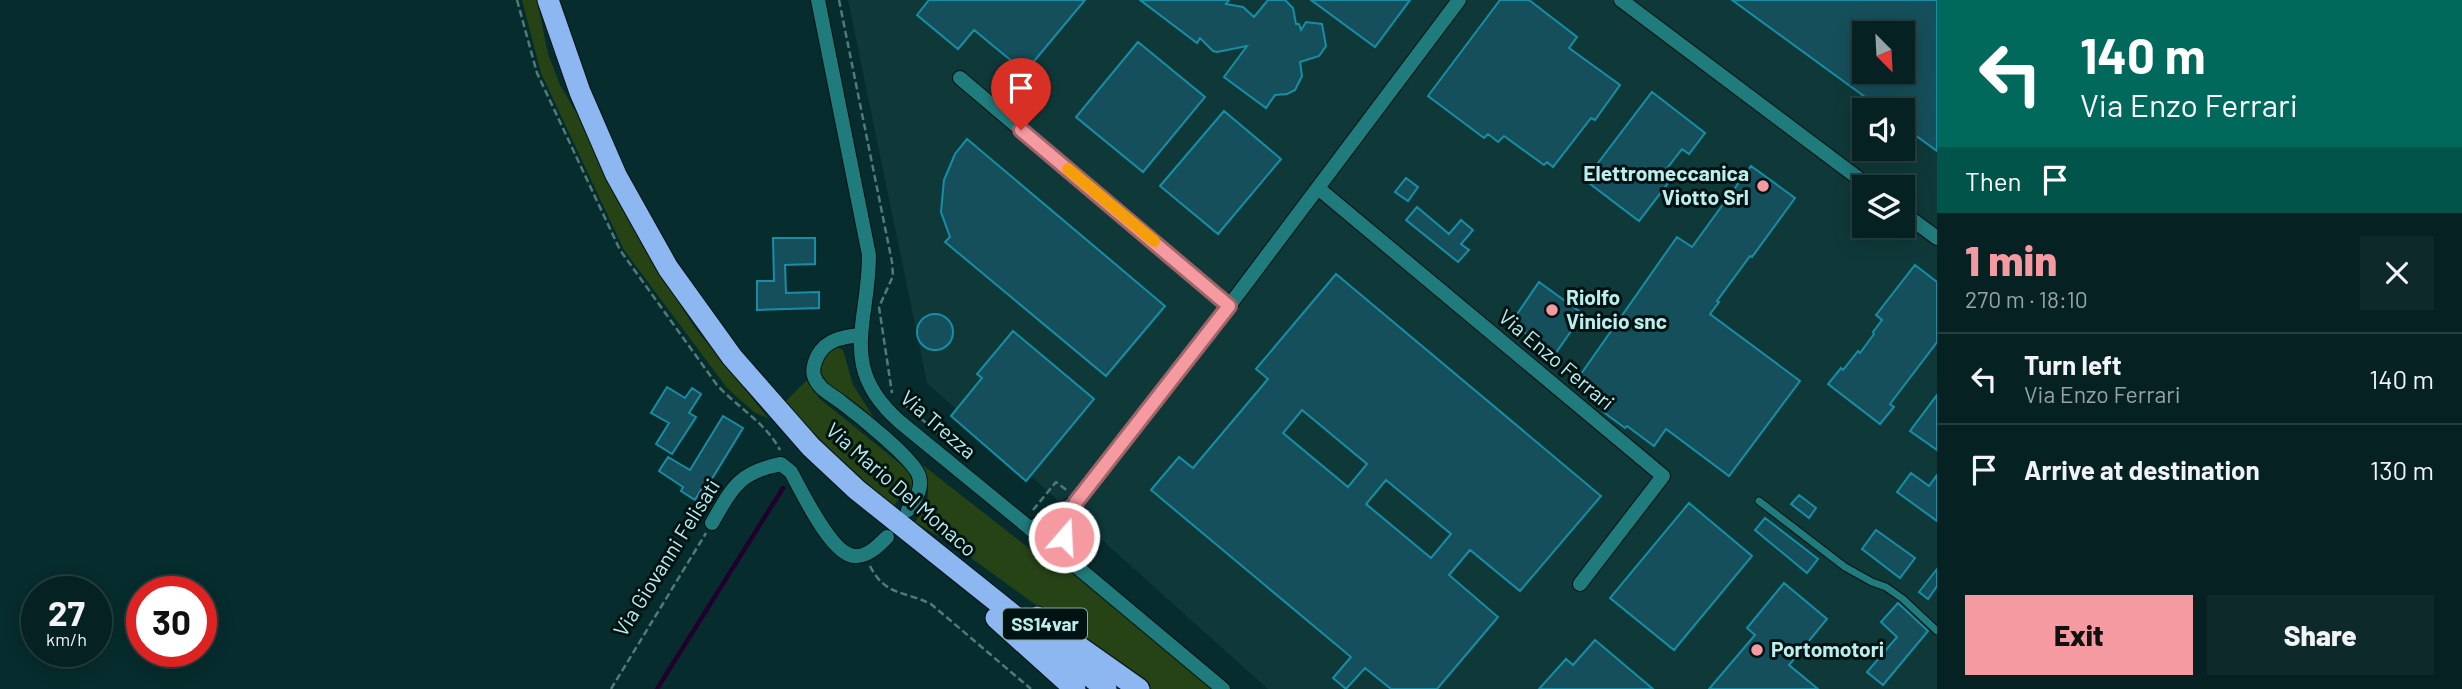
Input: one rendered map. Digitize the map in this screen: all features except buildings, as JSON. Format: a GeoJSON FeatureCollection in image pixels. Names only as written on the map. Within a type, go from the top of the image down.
{"type":"FeatureCollection","features":[{"type":"Feature","properties":{"kind":"highway","name":"Via Mario Del Monaco"},"geometry":{"type":"LineString","coordinates":[[548,0],[580,92],[616,175],[654,246],[705,322],[753,382],[811,447],[857,490],[1106,689]]}},
{"type":"Feature","properties":{"kind":"highway","name":"SS14var"},"geometry":{"type":"LineString","coordinates":[[948,564],[985,608],[1075,689]]}},
{"type":"Feature","properties":{"kind":"highway","name":"SS14var"},"geometry":{"type":"LineString","coordinates":[[948,564],[1019,605],[1139,689]]}},
{"type":"Feature","properties":{"kind":"street","name":"Via Trezza"},"geometry":{"type":"LineString","coordinates":[[818,0],[869,256],[869,280],[860,335],[865,373],[879,402],[909,430],[1223,689]]}},
{"type":"Feature","properties":{"kind":"street"},"geometry":{"type":"LineString","coordinates":[[1068,559],[1064,544],[1068,521],[1077,501],[1229,306],[1459,0]]}},
{"type":"Feature","properties":{"kind":"street"},"geometry":{"type":"LineString","coordinates":[[1621,0],[1854,175]]}},
{"type":"Feature","properties":{"kind":"street"},"geometry":{"type":"LineString","coordinates":[[960,78],[1229,306]]}},
{"type":"Feature","properties":{"kind":"street","name":"Via Enzo Ferrari"},"geometry":{"type":"LineString","coordinates":[[1318,188],[1663,476],[1580,584]]}},
{"type":"Feature","properties":{"kind":"street"},"geometry":{"type":"LineString","coordinates":[[1915,222],[1937,238]]}},
{"type":"Feature","properties":{"kind":"street"},"geometry":{"type":"LineString","coordinates":[[860,335],[839,337],[828,344],[818,354],[813,369],[814,376],[819,387],[907,459],[917,471],[920,492],[908,510]]}},
{"type":"Feature","properties":{"kind":"street","name":"Via Giovanni Felisati"},"geometry":{"type":"LineString","coordinates":[[712,523],[741,479],[759,468],[781,464],[791,472],[832,541],[844,553],[865,555]]}},
{"type":"Feature","properties":{"kind":"street"},"geometry":{"type":"LineString","coordinates":[[1030,529],[1077,501]]}},
{"type":"Feature","properties":{"kind":"street"},"geometry":{"type":"LineString","coordinates":[[1043,539],[1050,517]]}},
{"type":"Feature","properties":{"kind":"street"},"geometry":{"type":"LineString","coordinates":[[1043,539],[1055,534],[1068,521]]}},
{"type":"Feature","properties":{"kind":"street"},"geometry":{"type":"LineString","coordinates":[[865,555],[887,537]]}},
{"type":"Feature","properties":{"kind":"lane"},"geometry":{"type":"LineString","coordinates":[[1759,501],[1845,567],[1886,587],[1903,599],[1937,631]]}},
{"type":"Feature","properties":{"kind":"path"},"geometry":{"type":"LineString","coordinates":[[839,0],[892,262],[893,276],[879,307],[893,395]]}},
{"type":"Feature","properties":{"kind":"path"},"geometry":{"type":"LineString","coordinates":[[903,404],[946,440]]}},
{"type":"Feature","properties":{"kind":"path"},"geometry":{"type":"LineString","coordinates":[[1031,512],[1056,482],[1077,501]]}},
{"type":"Feature","properties":{"kind":"path","name":"Via Giovanni Felisati"},"geometry":{"type":"LineString","coordinates":[[611,689],[712,523]]}},
{"type":"Feature","properties":{"kind":"path"},"geometry":{"type":"LineString","coordinates":[[865,555],[876,578],[887,588],[931,604],[1031,689]]}},
{"type":"Feature","properties":{"kind":"shaded area"},"geometry":{"type":"Polygon","coordinates":[[[848,0],[1937,0],[1937,689],[1268,689],[927,383],[848,0]]]}},
{"type":"Feature","properties":{"kind":"green space"},"geometry":{"type":"Polygon","coordinates":[[[522,0],[537,0],[548,54],[560,85],[642,245],[695,328],[769,419],[754,412],[727,388],[624,250],[541,73],[522,0]]]}},
{"type":"Feature","properties":{"kind":"green space"},"geometry":{"type":"Polygon","coordinates":[[[830,349],[843,350],[853,385],[876,421],[831,387],[820,372],[823,357],[830,349]]]}},
{"type":"Feature","properties":{"kind":"green space"},"geometry":{"type":"Polygon","coordinates":[[[807,380],[820,399],[908,470],[913,477],[915,494],[906,487],[894,506],[865,482],[798,416],[785,402],[807,380]]]}},
{"type":"Feature","properties":{"kind":"green space"},"geometry":{"type":"Polygon","coordinates":[[[920,463],[1053,567],[1076,573],[1216,689],[1151,689],[963,552],[915,522],[928,494],[920,463]]]}},
{"type":"Feature","properties":{"kind":"waterway"},"geometry":{"type":"LineString","coordinates":[[657,689],[783,488]]}},
{"type":"Feature","properties":{"kind":"slow traffic"},"geometry":{"type":"LineString","coordinates":[[1068,169],[1154,241]]}},
{"type":"Feature","properties":{"kind":"place","name":"Elettromeccanica Viotto Srl"},"geometry":{"type":"Point","coordinates":[1763,186]}},
{"type":"Feature","properties":{"kind":"place","name":"Riolfo Vinicio snc"},"geometry":{"type":"Point","coordinates":[1552,310]}},
{"type":"Feature","properties":{"kind":"place","name":"Portomotori"},"geometry":{"type":"Point","coordinates":[1757,650]}},
{"type":"Feature","properties":{"kind":"route"},"geometry":{"type":"LineString","coordinates":[[1021,130],[1229,306],[1076,502],[1064,537]]}}]}
